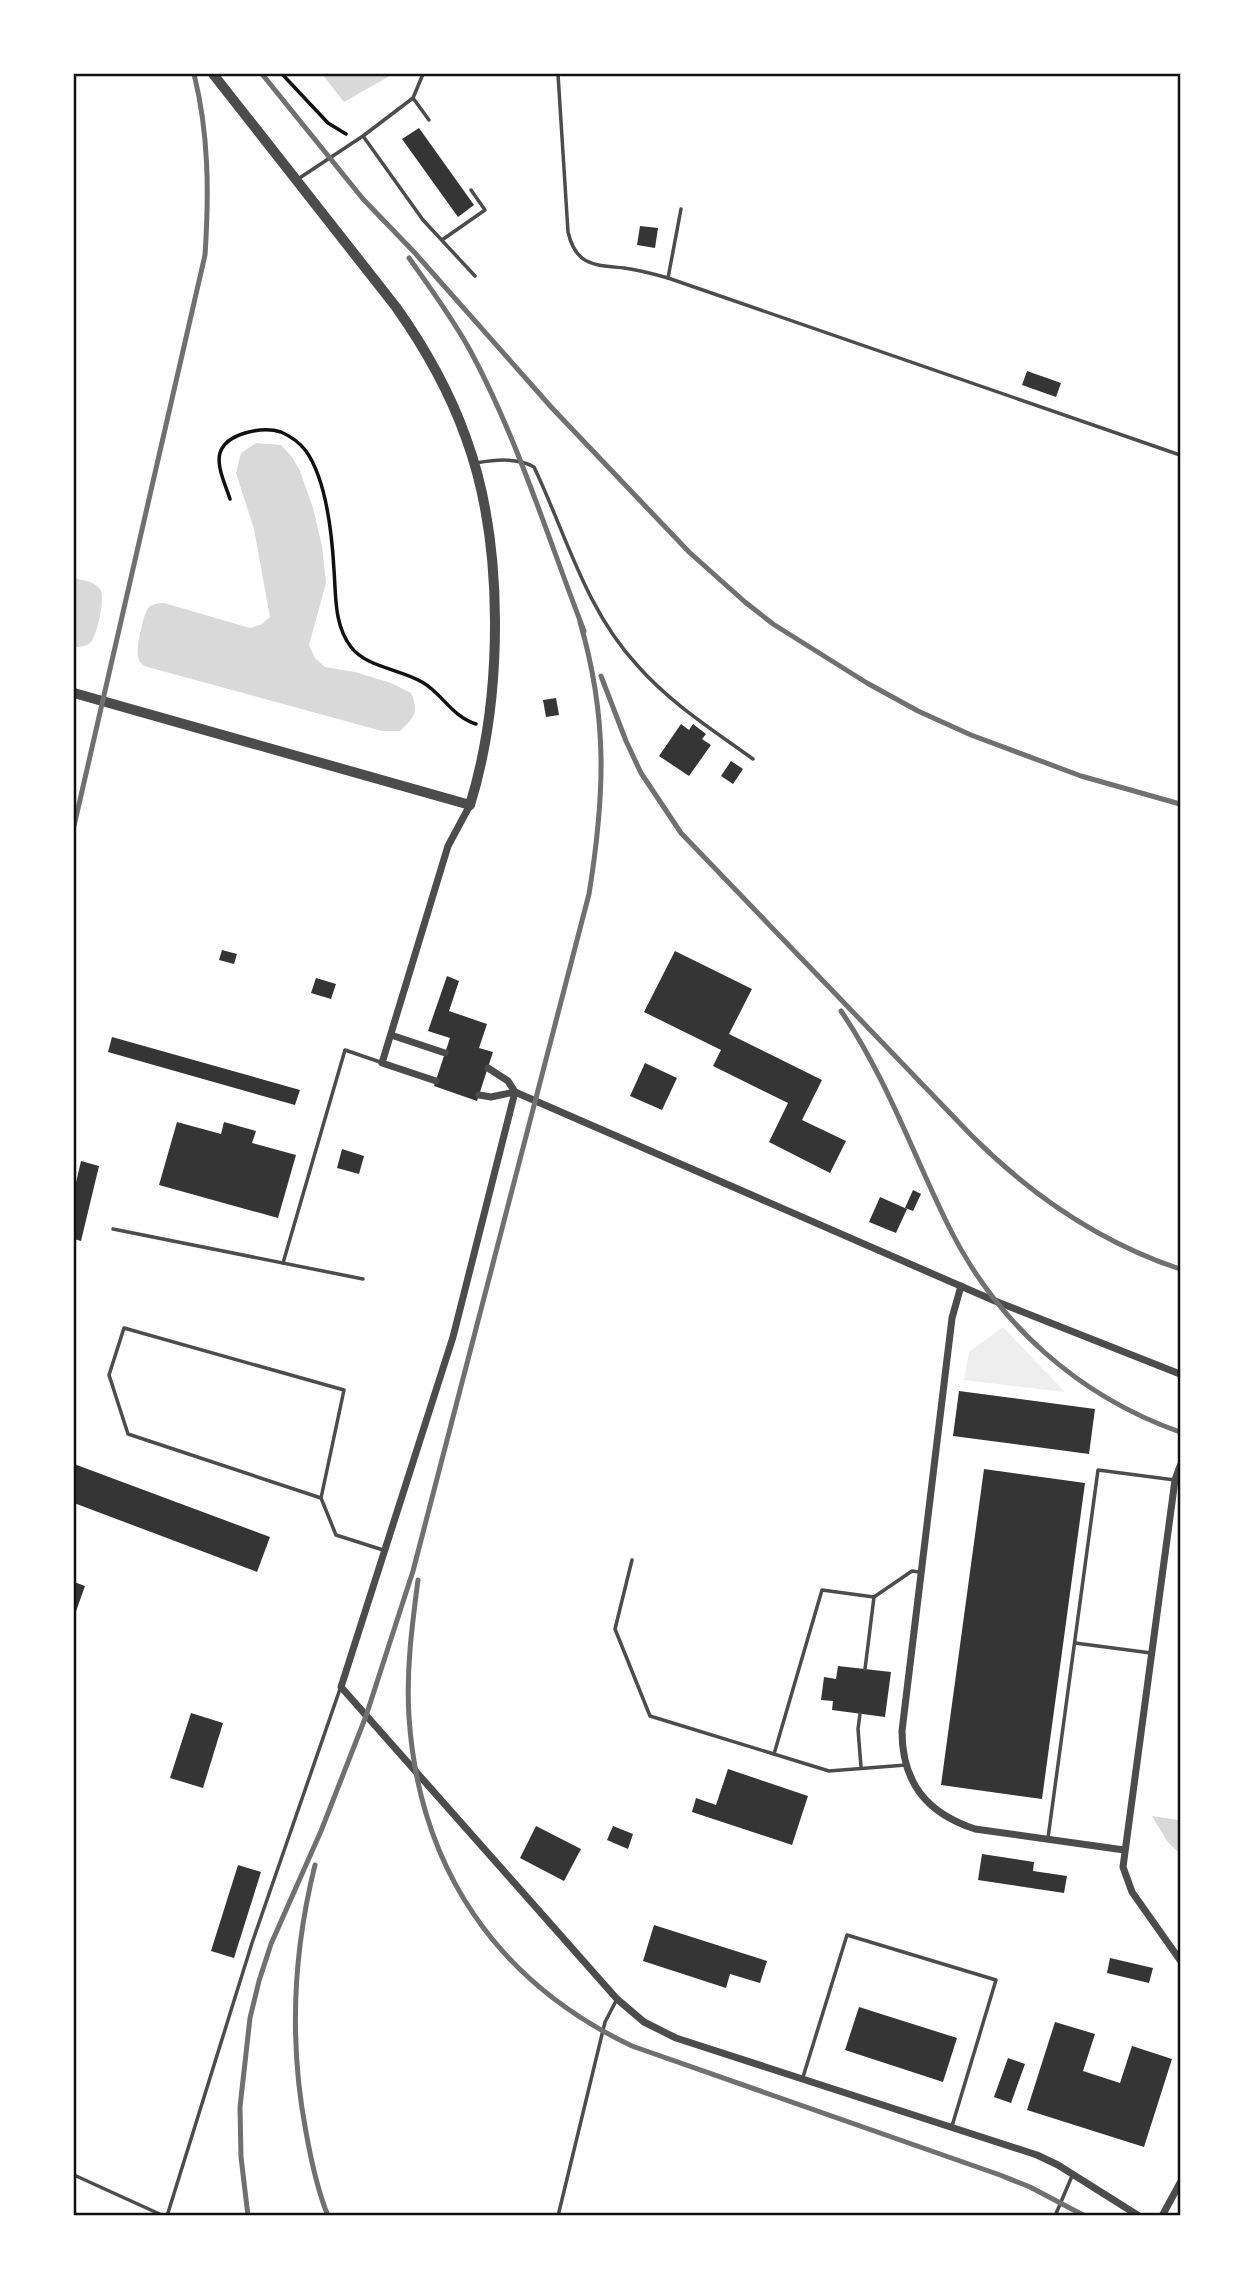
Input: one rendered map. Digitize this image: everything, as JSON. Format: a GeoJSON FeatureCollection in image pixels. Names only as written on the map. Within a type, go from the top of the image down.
{"type":"FeatureCollection","features":[{"type":"Feature","properties":{"kind":"street"},"geometry":{"type":"LineString","coordinates":[[213,74],[418,338],[454,405],[474,463],[486,515],[494,598],[493,681],[479,775],[470,805],[449,846],[382,1063],[436,1081]]}},
{"type":"Feature","properties":{"kind":"street"},"geometry":{"type":"LineString","coordinates":[[74,693],[470,805]]}},
{"type":"Feature","properties":{"kind":"street"},"geometry":{"type":"LineString","coordinates":[[391,1035],[445,1053]]}},
{"type":"Feature","properties":{"kind":"street"},"geometry":{"type":"LineString","coordinates":[[488,1068],[508,1082],[514,1092],[1067,1332],[1181,1374]]}},
{"type":"Feature","properties":{"kind":"street"},"geometry":{"type":"LineString","coordinates":[[479,1096],[491,1097],[514,1092]]}},
{"type":"Feature","properties":{"kind":"street"},"geometry":{"type":"LineString","coordinates":[[514,1092],[453,1337],[341,1687],[630,2012],[660,2031],[1037,2155],[1073,2174],[1139,2216]]}},
{"type":"Feature","properties":{"kind":"street"},"geometry":{"type":"LineString","coordinates":[[961,1286],[952,1318],[902,1731],[906,1765],[921,1795],[945,1817],[975,1829],[1124,1850]]}},
{"type":"Feature","properties":{"kind":"street"},"geometry":{"type":"LineString","coordinates":[[1181,1466],[1175,1480],[1123,1867],[1127,1884],[1181,1960]]}},
{"type":"Feature","properties":{"kind":"street"},"geometry":{"type":"LineString","coordinates":[[1161,2216],[1181,2183]]}},
{"type":"Feature","properties":{"kind":"lane"},"geometry":{"type":"LineString","coordinates":[[296,180],[363,136],[413,98],[423,74]]}},
{"type":"Feature","properties":{"kind":"lane"},"geometry":{"type":"LineString","coordinates":[[558,74],[565,208],[571,245],[579,256],[590,264],[626,268],[668,278],[1181,455]]}},
{"type":"Feature","properties":{"kind":"lane"},"geometry":{"type":"LineString","coordinates":[[413,98],[429,120]]}},
{"type":"Feature","properties":{"kind":"lane"},"geometry":{"type":"LineString","coordinates":[[363,136],[423,220],[475,276]]}},
{"type":"Feature","properties":{"kind":"lane"},"geometry":{"type":"LineString","coordinates":[[442,240],[485,209],[471,190]]}},
{"type":"Feature","properties":{"kind":"lane"},"geometry":{"type":"LineString","coordinates":[[668,278],[681,209]]}},
{"type":"Feature","properties":{"kind":"lane"},"geometry":{"type":"LineString","coordinates":[[474,463],[511,461],[526,462],[534,467],[581,579],[606,625],[635,664],[672,700],[753,759]]}},
{"type":"Feature","properties":{"kind":"lane"},"geometry":{"type":"LineString","coordinates":[[282,1263],[345,1050],[382,1063]]}},
{"type":"Feature","properties":{"kind":"lane"},"geometry":{"type":"LineString","coordinates":[[113,1229],[363,1279]]}},
{"type":"Feature","properties":{"kind":"lane"},"geometry":{"type":"LineString","coordinates":[[321,1498],[128,1434],[109,1375],[124,1328],[344,1391],[321,1498],[336,1535],[384,1551]]}},
{"type":"Feature","properties":{"kind":"lane"},"geometry":{"type":"LineString","coordinates":[[1048,1839],[1098,1470],[1175,1480]]}},
{"type":"Feature","properties":{"kind":"lane"},"geometry":{"type":"LineString","coordinates":[[632,1560],[615,1629],[650,1716],[829,1771],[906,1765]]}},
{"type":"Feature","properties":{"kind":"lane"},"geometry":{"type":"LineString","coordinates":[[774,1754],[822,1590],[874,1597],[912,1572],[922,1573]]}},
{"type":"Feature","properties":{"kind":"lane"},"geometry":{"type":"LineString","coordinates":[[865,1669],[874,1597]]}},
{"type":"Feature","properties":{"kind":"lane"},"geometry":{"type":"LineString","coordinates":[[1074,1643],[1151,1653]]}},
{"type":"Feature","properties":{"kind":"lane"},"geometry":{"type":"LineString","coordinates":[[74,2175],[166,2216],[252,1943],[341,1687]]}},
{"type":"Feature","properties":{"kind":"lane"},"geometry":{"type":"LineString","coordinates":[[860,1714],[858,1729],[861,1768]]}},
{"type":"Feature","properties":{"kind":"lane"},"geometry":{"type":"LineString","coordinates":[[803,2079],[847,1935],[996,1980],[951,2127]]}},
{"type":"Feature","properties":{"kind":"lane"},"geometry":{"type":"LineString","coordinates":[[558,2216],[606,2022],[617,1999]]}},
{"type":"Feature","properties":{"kind":"lane"},"geometry":{"type":"LineString","coordinates":[[1055,2216],[1066,2185],[1073,2174]]}},
{"type":"Feature","properties":{"kind":"path"},"geometry":{"type":"LineString","coordinates":[[282,74],[328,123],[345,133],[363,136]]}},
{"type":"Feature","properties":{"kind":"path"},"geometry":{"type":"LineString","coordinates":[[230,499],[219,453],[226,442],[261,430],[279,431],[294,439],[306,451],[324,498],[332,545],[338,622],[343,636],[353,650],[372,662],[408,674],[425,684],[455,714],[488,726]]}},
{"type":"Feature","properties":{"kind":"shaded area"},"geometry":{"type":"Polygon","coordinates":[[[322,74],[393,74],[344,102],[322,74]]]}},
{"type":"Feature","properties":{"kind":"shaded area"},"geometry":{"type":"Polygon","coordinates":[[[256,443],[281,445],[292,457],[313,508],[322,546],[326,583],[309,645],[315,658],[325,667],[355,672],[391,683],[411,693],[415,705],[414,714],[400,731],[382,731],[144,666],[139,660],[142,624],[148,608],[153,605],[164,603],[250,628],[262,624],[270,617],[254,529],[236,473],[241,453],[256,443]]]}},
{"type":"Feature","properties":{"kind":"shaded area"},"geometry":{"type":"Polygon","coordinates":[[[74,578],[88,581],[102,593],[100,616],[93,639],[90,643],[78,647],[74,647],[74,578]]]}},
{"type":"Feature","properties":{"kind":"shaded area"},"geometry":{"type":"Polygon","coordinates":[[[1003,1327],[1065,1392],[964,1380],[969,1352],[1003,1327]]]}},
{"type":"Feature","properties":{"kind":"shaded area"},"geometry":{"type":"Polygon","coordinates":[[[1180,1807],[1180,1854],[1167,1841],[1152,1816],[1178,1820],[1180,1807]]]}},
{"type":"Feature","properties":{"kind":"building"},"geometry":{"type":"Polygon","coordinates":[[[419,128],[474,205],[458,217],[402,139],[419,128]]]}},
{"type":"Feature","properties":{"kind":"building"},"geometry":{"type":"Polygon","coordinates":[[[640,226],[658,228],[655,248],[637,245],[640,226]]]}},
{"type":"Feature","properties":{"kind":"building"},"geometry":{"type":"Polygon","coordinates":[[[1027,371],[1061,383],[1056,397],[1022,385],[1027,371]]]}},
{"type":"Feature","properties":{"kind":"building"},"geometry":{"type":"Polygon","coordinates":[[[556,698],[559,715],[546,717],[543,700],[556,698]]]}},
{"type":"Feature","properties":{"kind":"building"},"geometry":{"type":"Polygon","coordinates":[[[681,724],[689,730],[693,724],[706,734],[702,739],[711,745],[689,776],[659,756],[681,724]]]}},
{"type":"Feature","properties":{"kind":"building"},"geometry":{"type":"Polygon","coordinates":[[[731,761],[743,769],[733,784],[721,776],[731,761]]]}},
{"type":"Feature","properties":{"kind":"building"},"geometry":{"type":"Polygon","coordinates":[[[222,950],[237,954],[234,964],[219,960],[222,950]]]}},
{"type":"Feature","properties":{"kind":"building"},"geometry":{"type":"Polygon","coordinates":[[[675,951],[752,989],[729,1034],[822,1080],[802,1120],[846,1141],[830,1173],[769,1142],[788,1103],[713,1066],[721,1050],[644,1012],[675,951]]]}},
{"type":"Feature","properties":{"kind":"building"},"geometry":{"type":"Polygon","coordinates":[[[447,976],[459,981],[449,1011],[487,1024],[479,1048],[493,1052],[477,1101],[434,1086],[450,1038],[428,1031],[447,976]]]}},
{"type":"Feature","properties":{"kind":"building"},"geometry":{"type":"Polygon","coordinates":[[[316,978],[336,984],[331,999],[311,993],[316,978]]]}},
{"type":"Feature","properties":{"kind":"building"},"geometry":{"type":"Polygon","coordinates":[[[112,1037],[300,1090],[295,1105],[108,1052],[112,1037]]]}},
{"type":"Feature","properties":{"kind":"building"},"geometry":{"type":"Polygon","coordinates":[[[645,1063],[677,1078],[662,1110],[630,1096],[645,1063]]]}},
{"type":"Feature","properties":{"kind":"building"},"geometry":{"type":"Polygon","coordinates":[[[177,1122],[221,1134],[224,1122],[256,1131],[252,1143],[296,1155],[278,1218],[159,1185],[177,1122]]]}},
{"type":"Feature","properties":{"kind":"building"},"geometry":{"type":"Polygon","coordinates":[[[342,1149],[364,1156],[359,1174],[337,1168],[342,1149]]]}},
{"type":"Feature","properties":{"kind":"building"},"geometry":{"type":"Polygon","coordinates":[[[81,1161],[99,1166],[81,1241],[74,1239],[74,1191],[81,1161]]]}},
{"type":"Feature","properties":{"kind":"building"},"geometry":{"type":"Polygon","coordinates":[[[913,1190],[921,1194],[913,1211],[905,1208],[913,1190]]]}},
{"type":"Feature","properties":{"kind":"building"},"geometry":{"type":"Polygon","coordinates":[[[880,1197],[907,1209],[896,1233],[869,1222],[880,1197]]]}},
{"type":"Feature","properties":{"kind":"building"},"geometry":{"type":"Polygon","coordinates":[[[959,1391],[1095,1409],[1089,1454],[953,1436],[959,1391]]]}},
{"type":"Feature","properties":{"kind":"building"},"geometry":{"type":"Polygon","coordinates":[[[74,1464],[270,1537],[257,1572],[74,1503],[74,1464]]]}},
{"type":"Feature","properties":{"kind":"building"},"geometry":{"type":"Polygon","coordinates":[[[984,1469],[1085,1483],[1042,1799],[941,1785],[984,1469]]]}},
{"type":"Feature","properties":{"kind":"building"},"geometry":{"type":"Polygon","coordinates":[[[74,1582],[85,1586],[74,1617],[74,1582]]]}},
{"type":"Feature","properties":{"kind":"building"},"geometry":{"type":"Polygon","coordinates":[[[838,1666],[891,1672],[885,1717],[832,1710],[833,1701],[821,1700],[824,1677],[836,1679],[838,1666]]]}},
{"type":"Feature","properties":{"kind":"building"},"geometry":{"type":"Polygon","coordinates":[[[191,1713],[223,1723],[203,1788],[170,1778],[191,1713]]]}},
{"type":"Feature","properties":{"kind":"building"},"geometry":{"type":"Polygon","coordinates":[[[728,1769],[808,1796],[792,1845],[692,1812],[696,1798],[716,1805],[728,1769]]]}},
{"type":"Feature","properties":{"kind":"building"},"geometry":{"type":"Polygon","coordinates":[[[536,1826],[581,1849],[564,1881],[520,1858],[536,1826]]]}},
{"type":"Feature","properties":{"kind":"building"},"geometry":{"type":"Polygon","coordinates":[[[613,1826],[633,1834],[628,1849],[607,1840],[613,1826]]]}},
{"type":"Feature","properties":{"kind":"building"},"geometry":{"type":"Polygon","coordinates":[[[982,1854],[1034,1862],[1033,1871],[1067,1876],[1064,1893],[978,1880],[982,1854]]]}},
{"type":"Feature","properties":{"kind":"building"},"geometry":{"type":"Polygon","coordinates":[[[238,1865],[261,1872],[234,1958],[211,1951],[238,1865]]]}},
{"type":"Feature","properties":{"kind":"building"},"geometry":{"type":"Polygon","coordinates":[[[654,1925],[767,1961],[760,1983],[730,1974],[726,1988],[643,1961],[654,1925]]]}},
{"type":"Feature","properties":{"kind":"building"},"geometry":{"type":"Polygon","coordinates":[[[1110,1958],[1153,1968],[1149,1983],[1107,1973],[1110,1958]]]}},
{"type":"Feature","properties":{"kind":"building"},"geometry":{"type":"Polygon","coordinates":[[[859,2007],[957,2038],[943,2082],[845,2050],[859,2007]]]}},
{"type":"Feature","properties":{"kind":"building"},"geometry":{"type":"Polygon","coordinates":[[[1055,2022],[1095,2034],[1083,2071],[1120,2083],[1132,2046],[1172,2059],[1144,2147],[1027,2110],[1055,2022]]]}},
{"type":"Feature","properties":{"kind":"building"},"geometry":{"type":"Polygon","coordinates":[[[1008,2058],[1025,2064],[1011,2103],[994,2097],[1008,2058]]]}},
{"type":"Feature","properties":{"kind":"railway"},"geometry":{"type":"LineString","coordinates":[[74,826],[205,255],[207,164],[203,119],[194,74]]}},
{"type":"Feature","properties":{"kind":"railway"},"geometry":{"type":"LineString","coordinates":[[262,74],[363,199],[415,253],[552,408],[689,552],[745,602],[773,624],[867,683],[918,711],[971,735],[1081,776],[1180,804]]}},
{"type":"Feature","properties":{"kind":"railway"},"geometry":{"type":"LineString","coordinates":[[409,258],[457,328],[488,385],[518,454],[584,631]]}},
{"type":"Feature","properties":{"kind":"railway"},"geometry":{"type":"LineString","coordinates":[[248,2216],[241,2157],[240,2107],[250,2018],[259,1981],[271,1944],[321,1831],[366,1716],[413,1571],[589,894],[601,790],[601,757],[595,691],[580,622]]}},
{"type":"Feature","properties":{"kind":"railway"},"geometry":{"type":"LineString","coordinates":[[601,676],[641,773],[681,833],[972,1136],[1018,1178],[1068,1215],[1122,1245],[1180,1269]]}},
{"type":"Feature","properties":{"kind":"railway"},"geometry":{"type":"LineString","coordinates":[[841,1011],[872,1062],[948,1225],[990,1294],[1044,1352],[1074,1377],[1143,1417],[1180,1432]]}},
{"type":"Feature","properties":{"kind":"railway"},"geometry":{"type":"LineString","coordinates":[[418,1580],[408,1700],[416,1772],[429,1823],[448,1871],[474,1914],[505,1954],[542,1989],[584,2020],[632,2046],[1000,2175],[1030,2187],[1085,2216]]}},
{"type":"Feature","properties":{"kind":"railway"},"geometry":{"type":"LineString","coordinates":[[315,1865],[298,1965],[297,2065],[306,2132],[328,2216]]}}]}
